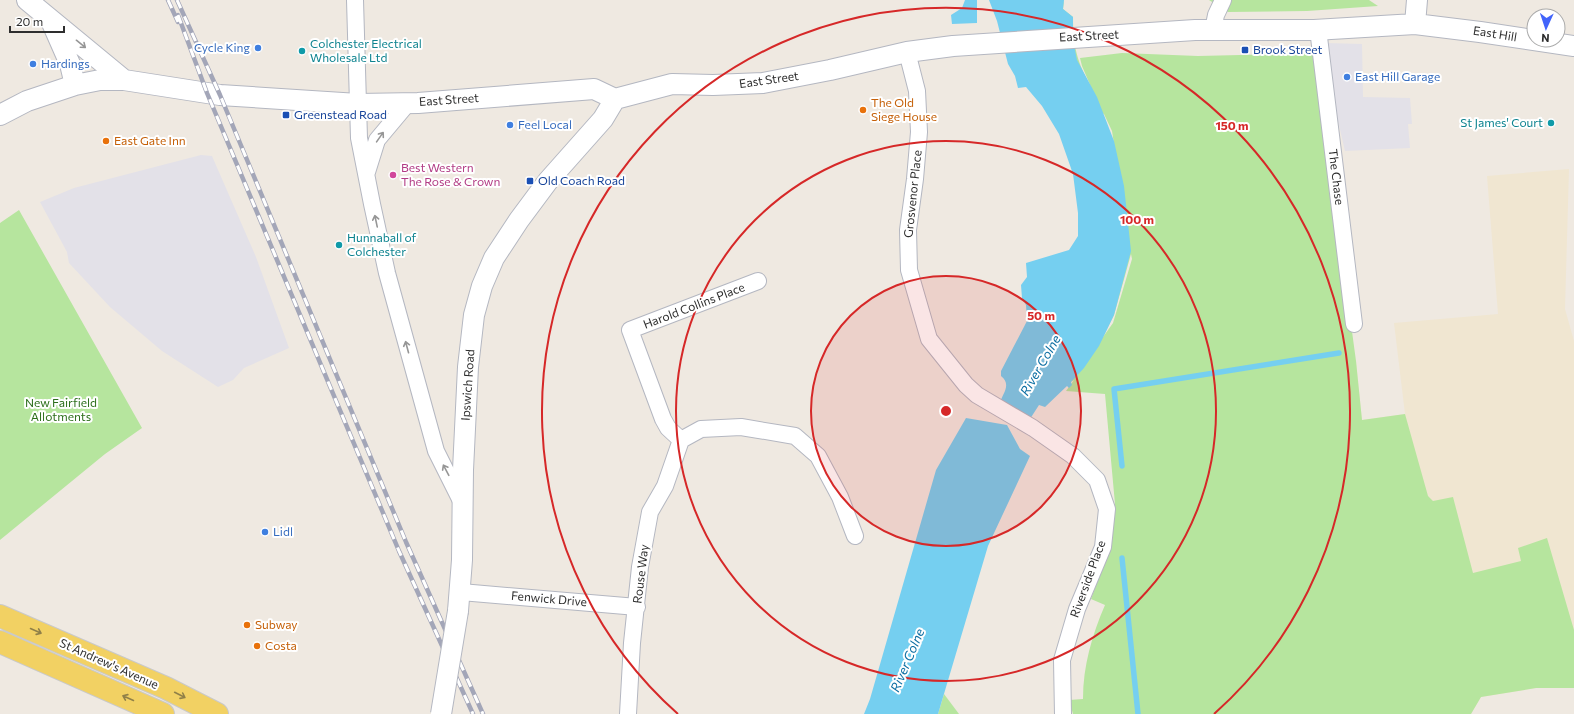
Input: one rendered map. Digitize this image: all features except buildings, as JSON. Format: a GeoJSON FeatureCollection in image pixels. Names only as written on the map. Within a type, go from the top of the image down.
{"type":"FeatureCollection","features":[{"type":"Feature","properties":{"kind":"main road","name":"St Andrew's Avenue"},"geometry":{"type":"LineString","coordinates":[[0,616],[166,688],[217,714]]}},
{"type":"Feature","properties":{"kind":"main road","name":"St Andrew's Avenue"},"geometry":{"type":"LineString","coordinates":[[0,642],[163,714]]}},
{"type":"Feature","properties":{"kind":"street"},"geometry":{"type":"LineString","coordinates":[[27,0],[124,80]]}},
{"type":"Feature","properties":{"kind":"street"},"geometry":{"type":"LineString","coordinates":[[355,0],[359,138],[387,273],[436,451],[463,505]]}},
{"type":"Feature","properties":{"kind":"street"},"geometry":{"type":"LineString","coordinates":[[1213,30],[1216,15],[1223,0]]}},
{"type":"Feature","properties":{"kind":"street"},"geometry":{"type":"LineString","coordinates":[[1415,24],[1417,0]]}},
{"type":"Feature","properties":{"kind":"street"},"geometry":{"type":"LineString","coordinates":[[51,20],[70,64],[75,85]]}},
{"type":"Feature","properties":{"kind":"street","name":"East Street"},"geometry":{"type":"LineString","coordinates":[[0,115],[27,101],[75,85],[100,80],[124,80],[220,95],[358,104],[408,103],[594,89],[615,99],[672,84],[713,85],[763,83],[830,70],[907,52],[953,46],[1213,30],[1318,29],[1415,24]]}},
{"type":"Feature","properties":{"kind":"street","name":"East Hill"},"geometry":{"type":"LineString","coordinates":[[1415,24],[1574,46]]}},
{"type":"Feature","properties":{"kind":"street","name":"The Chase"},"geometry":{"type":"LineString","coordinates":[[1318,29],[1354,324]]}},
{"type":"Feature","properties":{"kind":"street","name":"Grosvenor Place"},"geometry":{"type":"LineString","coordinates":[[907,52],[917,91],[920,132],[908,230],[909,270],[929,339],[966,385],[977,395],[1052,441]]}},
{"type":"Feature","properties":{"kind":"street","name":"Ipswich Road"},"geometry":{"type":"LineString","coordinates":[[441,714],[461,592],[468,367],[474,315],[482,286],[494,258],[519,220],[548,181],[603,119],[615,99]]}},
{"type":"Feature","properties":{"kind":"street"},"geometry":{"type":"LineString","coordinates":[[367,173],[377,140],[408,103]]}},
{"type":"Feature","properties":{"kind":"street","name":"Harold Collins Place"},"geometry":{"type":"LineString","coordinates":[[681,440],[668,428],[662,419],[630,330],[758,281]]}},
{"type":"Feature","properties":{"kind":"street"},"geometry":{"type":"LineString","coordinates":[[681,440],[701,429],[741,427],[795,436],[818,456],[840,497],[855,536]]}},
{"type":"Feature","properties":{"kind":"street","name":"Rouse Way"},"geometry":{"type":"LineString","coordinates":[[628,714],[632,643],[637,607],[640,567],[650,512],[665,486],[681,440]]}},
{"type":"Feature","properties":{"kind":"street","name":"Riverside Place"},"geometry":{"type":"LineString","coordinates":[[1052,441],[1073,456],[1096,480],[1107,509],[1103,547],[1077,609],[1062,660],[1063,714]]}},
{"type":"Feature","properties":{"kind":"street","name":"Fenwick Drive"},"geometry":{"type":"LineString","coordinates":[[461,592],[637,607]]}},
{"type":"Feature","properties":{"kind":"shaded area"},"geometry":{"type":"Polygon","coordinates":[[[1325,43],[1362,44],[1363,97],[1410,98],[1412,124],[1408,124],[1410,148],[1345,151],[1335,108],[1334,89],[1327,66],[1325,43]]]}},
{"type":"Feature","properties":{"kind":"shaded area"},"geometry":{"type":"Polygon","coordinates":[[[201,155],[212,156],[256,257],[289,348],[244,368],[233,380],[218,387],[162,351],[110,307],[69,263],[67,252],[40,202],[74,188],[201,155]]]}},
{"type":"Feature","properties":{"kind":"shaded area"},"geometry":{"type":"Polygon","coordinates":[[[1569,169],[1565,309],[1574,341],[1574,688],[1536,688],[1481,697],[1471,714],[1158,714],[1356,361],[1362,420],[1405,414],[1394,323],[1498,314],[1487,176],[1569,169]]]}},
{"type":"Feature","properties":{"kind":"green space"},"geometry":{"type":"Polygon","coordinates":[[[1064,0],[1063,9],[1073,17],[1075,45],[1079,62],[1091,87],[1080,58],[1122,53],[1198,56],[1277,54],[1314,51],[1356,361],[1362,420],[1405,414],[1428,496],[1433,501],[1453,497],[1473,573],[1521,561],[1518,548],[1547,538],[1574,630],[1574,688],[1536,688],[1481,697],[1471,714],[1073,714],[1069,700],[1083,699],[1083,687],[1089,651],[1105,605],[1091,599],[1112,541],[1115,504],[1105,394],[1066,391],[1074,380],[1071,382],[1130,248],[1112,131],[1104,114],[1098,112],[1042,62],[1064,0]],[[1131,254],[1114,315],[1103,337],[1113,323],[1132,259],[1131,254]]]}},
{"type":"Feature","properties":{"kind":"green space"},"geometry":{"type":"Polygon","coordinates":[[[1209,0],[1369,0],[1378,6],[1307,11],[1228,12],[1209,0]]]}},
{"type":"Feature","properties":{"kind":"green space","name":"New Fairfield Allotments"},"geometry":{"type":"Polygon","coordinates":[[[19,210],[142,428],[105,454],[0,540],[0,223],[19,210]]]}},
{"type":"Feature","properties":{"kind":"green space"},"geometry":{"type":"Polygon","coordinates":[[[944,694],[959,714],[938,714],[944,694]]]}},
{"type":"Feature","properties":{"kind":"water"},"geometry":{"type":"Polygon","coordinates":[[[965,0],[977,0],[977,23],[952,24],[951,15],[962,8],[965,0]]]}},
{"type":"Feature","properties":{"kind":"water","name":"River Colne"},"geometry":{"type":"Polygon","coordinates":[[[989,0],[1064,0],[1063,9],[1073,17],[1073,40],[1077,60],[1097,97],[1114,141],[1124,186],[1131,251],[1114,315],[1099,346],[1084,368],[1071,382],[1072,385],[1069,388],[1067,386],[1045,407],[1039,405],[1030,419],[1000,402],[1006,388],[1006,382],[1001,376],[1001,371],[1027,321],[1026,305],[1022,298],[1021,285],[1027,277],[1026,263],[1069,250],[1078,236],[1078,213],[1073,174],[1059,134],[1042,106],[1026,87],[1018,88],[1015,76],[1008,64],[997,21],[989,0]]]}},
{"type":"Feature","properties":{"kind":"water","name":"River Colne"},"geometry":{"type":"Polygon","coordinates":[[[966,418],[1007,425],[1020,449],[1030,456],[988,546],[938,714],[864,714],[870,699],[936,470],[966,418]]]}},
{"type":"Feature","properties":{"kind":"waterway"},"geometry":{"type":"LineString","coordinates":[[1122,466],[1114,389],[1339,353]]}},
{"type":"Feature","properties":{"kind":"waterway"},"geometry":{"type":"LineString","coordinates":[[1122,558],[1138,714]]}},
{"type":"Feature","properties":{"kind":"railway"},"geometry":{"type":"LineString","coordinates":[[168,0],[178,22]]}},
{"type":"Feature","properties":{"kind":"railway"},"geometry":{"type":"LineString","coordinates":[[177,0],[220,95],[406,542],[483,714]]}},
{"type":"Feature","properties":{"kind":"railway"},"geometry":{"type":"LineString","coordinates":[[178,15],[207,93],[399,551],[473,714]]}},
{"type":"Feature","properties":{"kind":"place","name":"Cycle King"},"geometry":{"type":"Point","coordinates":[258,48]}},
{"type":"Feature","properties":{"kind":"place","name":"Brook Street"},"geometry":{"type":"Point","coordinates":[1245,50]}},
{"type":"Feature","properties":{"kind":"place","name":"Colchester Electrical Wholesale Ltd"},"geometry":{"type":"Point","coordinates":[302,51]}},
{"type":"Feature","properties":{"kind":"place","name":"Hardings"},"geometry":{"type":"Point","coordinates":[33,64]}},
{"type":"Feature","properties":{"kind":"place","name":"East Hill Garage"},"geometry":{"type":"Point","coordinates":[1347,77]}},
{"type":"Feature","properties":{"kind":"place","name":"The Old Siege House"},"geometry":{"type":"Point","coordinates":[863,110]}},
{"type":"Feature","properties":{"kind":"place","name":"Greenstead Road"},"geometry":{"type":"Point","coordinates":[286,115]}},
{"type":"Feature","properties":{"kind":"place","name":"St James' Court"},"geometry":{"type":"Point","coordinates":[1551,123]}},
{"type":"Feature","properties":{"kind":"place","name":"Feel Local"},"geometry":{"type":"Point","coordinates":[510,125]}},
{"type":"Feature","properties":{"kind":"place","name":"East Gate Inn"},"geometry":{"type":"Point","coordinates":[106,141]}},
{"type":"Feature","properties":{"kind":"place","name":"Best Western The Rose & Crown"},"geometry":{"type":"Point","coordinates":[393,175]}},
{"type":"Feature","properties":{"kind":"place","name":"Old Coach Road"},"geometry":{"type":"Point","coordinates":[530,181]}},
{"type":"Feature","properties":{"kind":"place","name":"Hunnaball of Colchester"},"geometry":{"type":"Point","coordinates":[339,245]}},
{"type":"Feature","properties":{"kind":"place","name":"Lidl"},"geometry":{"type":"Point","coordinates":[265,532]}},
{"type":"Feature","properties":{"kind":"place","name":"Subway"},"geometry":{"type":"Point","coordinates":[247,625]}},
{"type":"Feature","properties":{"kind":"place","name":"Costa"},"geometry":{"type":"Point","coordinates":[257,646]}}]}
